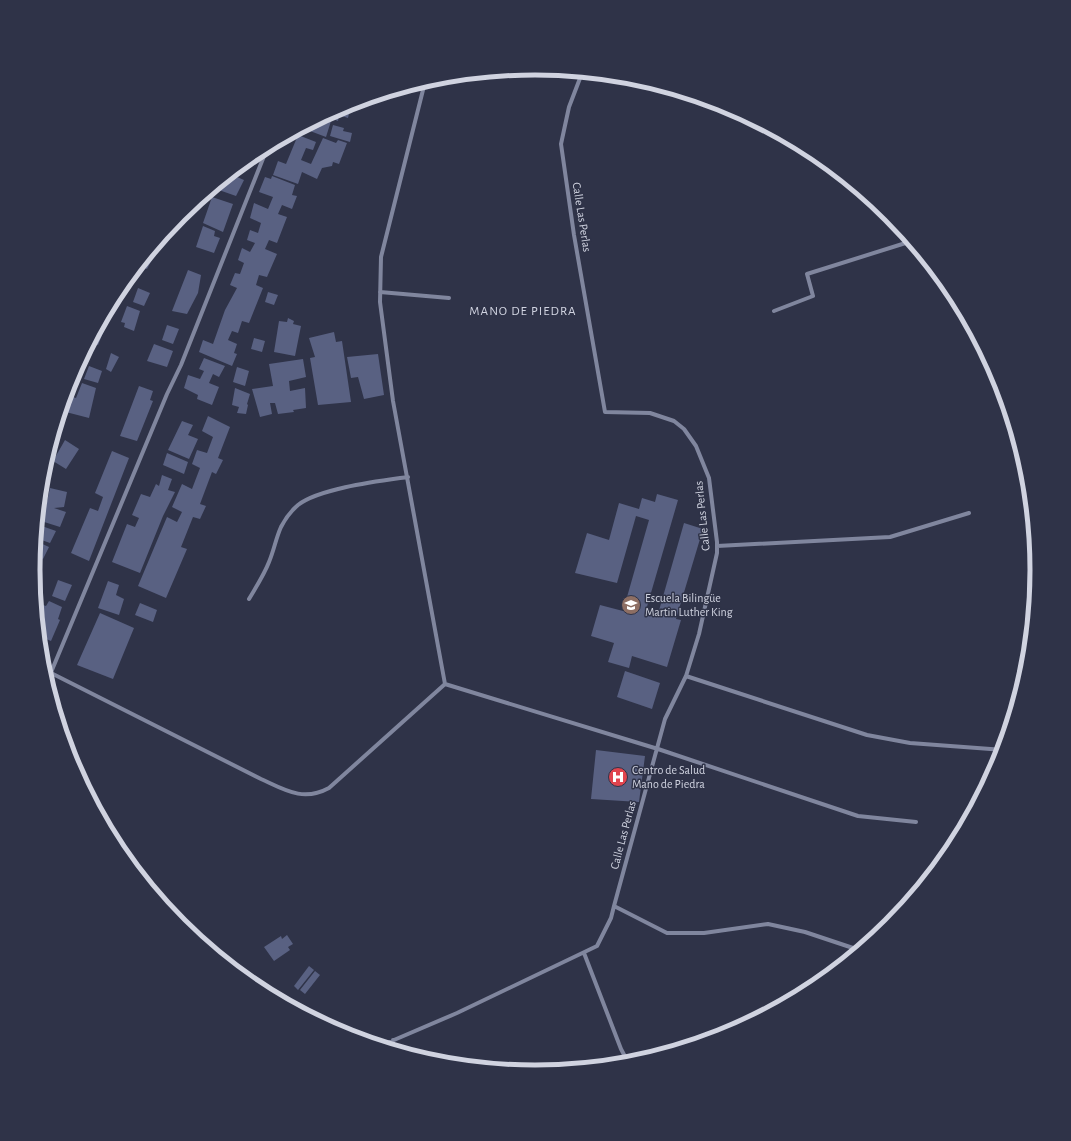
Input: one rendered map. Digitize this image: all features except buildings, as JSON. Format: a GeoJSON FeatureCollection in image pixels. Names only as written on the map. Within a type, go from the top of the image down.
{"type":"FeatureCollection","features":[{"type":"Feature","properties":{"kind":"street","name":"Calle Las Perlas"},"geometry":{"type":"LineString","coordinates":[[386,1043],[457,1013],[598,946],[611,918],[665,719],[686,676],[699,634],[717,553],[709,478],[696,446],[684,429],[674,421],[650,413],[605,412],[574,235],[561,144],[570,107],[581,77]]}},
{"type":"Feature","properties":{"kind":"street"},"geometry":{"type":"LineString","coordinates":[[423,88],[381,257],[380,292],[392,401],[408,477],[445,684]]}},
{"type":"Feature","properties":{"kind":"street"},"geometry":{"type":"LineString","coordinates":[[51,673],[167,394],[181,365],[264,157]]}},
{"type":"Feature","properties":{"kind":"street"},"geometry":{"type":"LineString","coordinates":[[774,311],[813,296],[807,274],[907,243]]}},
{"type":"Feature","properties":{"kind":"street"},"geometry":{"type":"LineString","coordinates":[[380,292],[449,298]]}},
{"type":"Feature","properties":{"kind":"street"},"geometry":{"type":"LineString","coordinates":[[249,599],[269,563],[281,527],[292,511],[299,505],[316,496],[348,488],[408,477]]}},
{"type":"Feature","properties":{"kind":"street"},"geometry":{"type":"LineString","coordinates":[[717,546],[890,537],[968,513]]}},
{"type":"Feature","properties":{"kind":"street"},"geometry":{"type":"LineString","coordinates":[[51,673],[261,779],[300,795],[321,792],[330,788],[445,684]]}},
{"type":"Feature","properties":{"kind":"street"},"geometry":{"type":"LineString","coordinates":[[686,676],[867,735],[910,744],[997,750]]}},
{"type":"Feature","properties":{"kind":"street"},"geometry":{"type":"LineString","coordinates":[[445,684],[658,749],[858,816],[916,822]]}},
{"type":"Feature","properties":{"kind":"street"},"geometry":{"type":"LineString","coordinates":[[614,906],[666,933],[704,933],[768,924],[805,932],[856,948]]}},
{"type":"Feature","properties":{"kind":"street"},"geometry":{"type":"LineString","coordinates":[[584,953],[625,1057]]}},
{"type":"Feature","properties":{"kind":"street"},"geometry":{"type":"LineString","coordinates":[[393,1040],[393,1045]]}},
{"type":"Feature","properties":{"kind":"place","name":"Escuela Bilingüe Martin Luther King"},"geometry":{"type":"Point","coordinates":[631,605]}},
{"type":"Feature","properties":{"kind":"place","name":"Centro de Salud Mano de Piedra"},"geometry":{"type":"Point","coordinates":[618,777]}},
{"type":"Feature","properties":{"kind":"district","name":"MANO DE PIEDRA"},"geometry":{"type":"Point","coordinates":[523,310]}}]}
